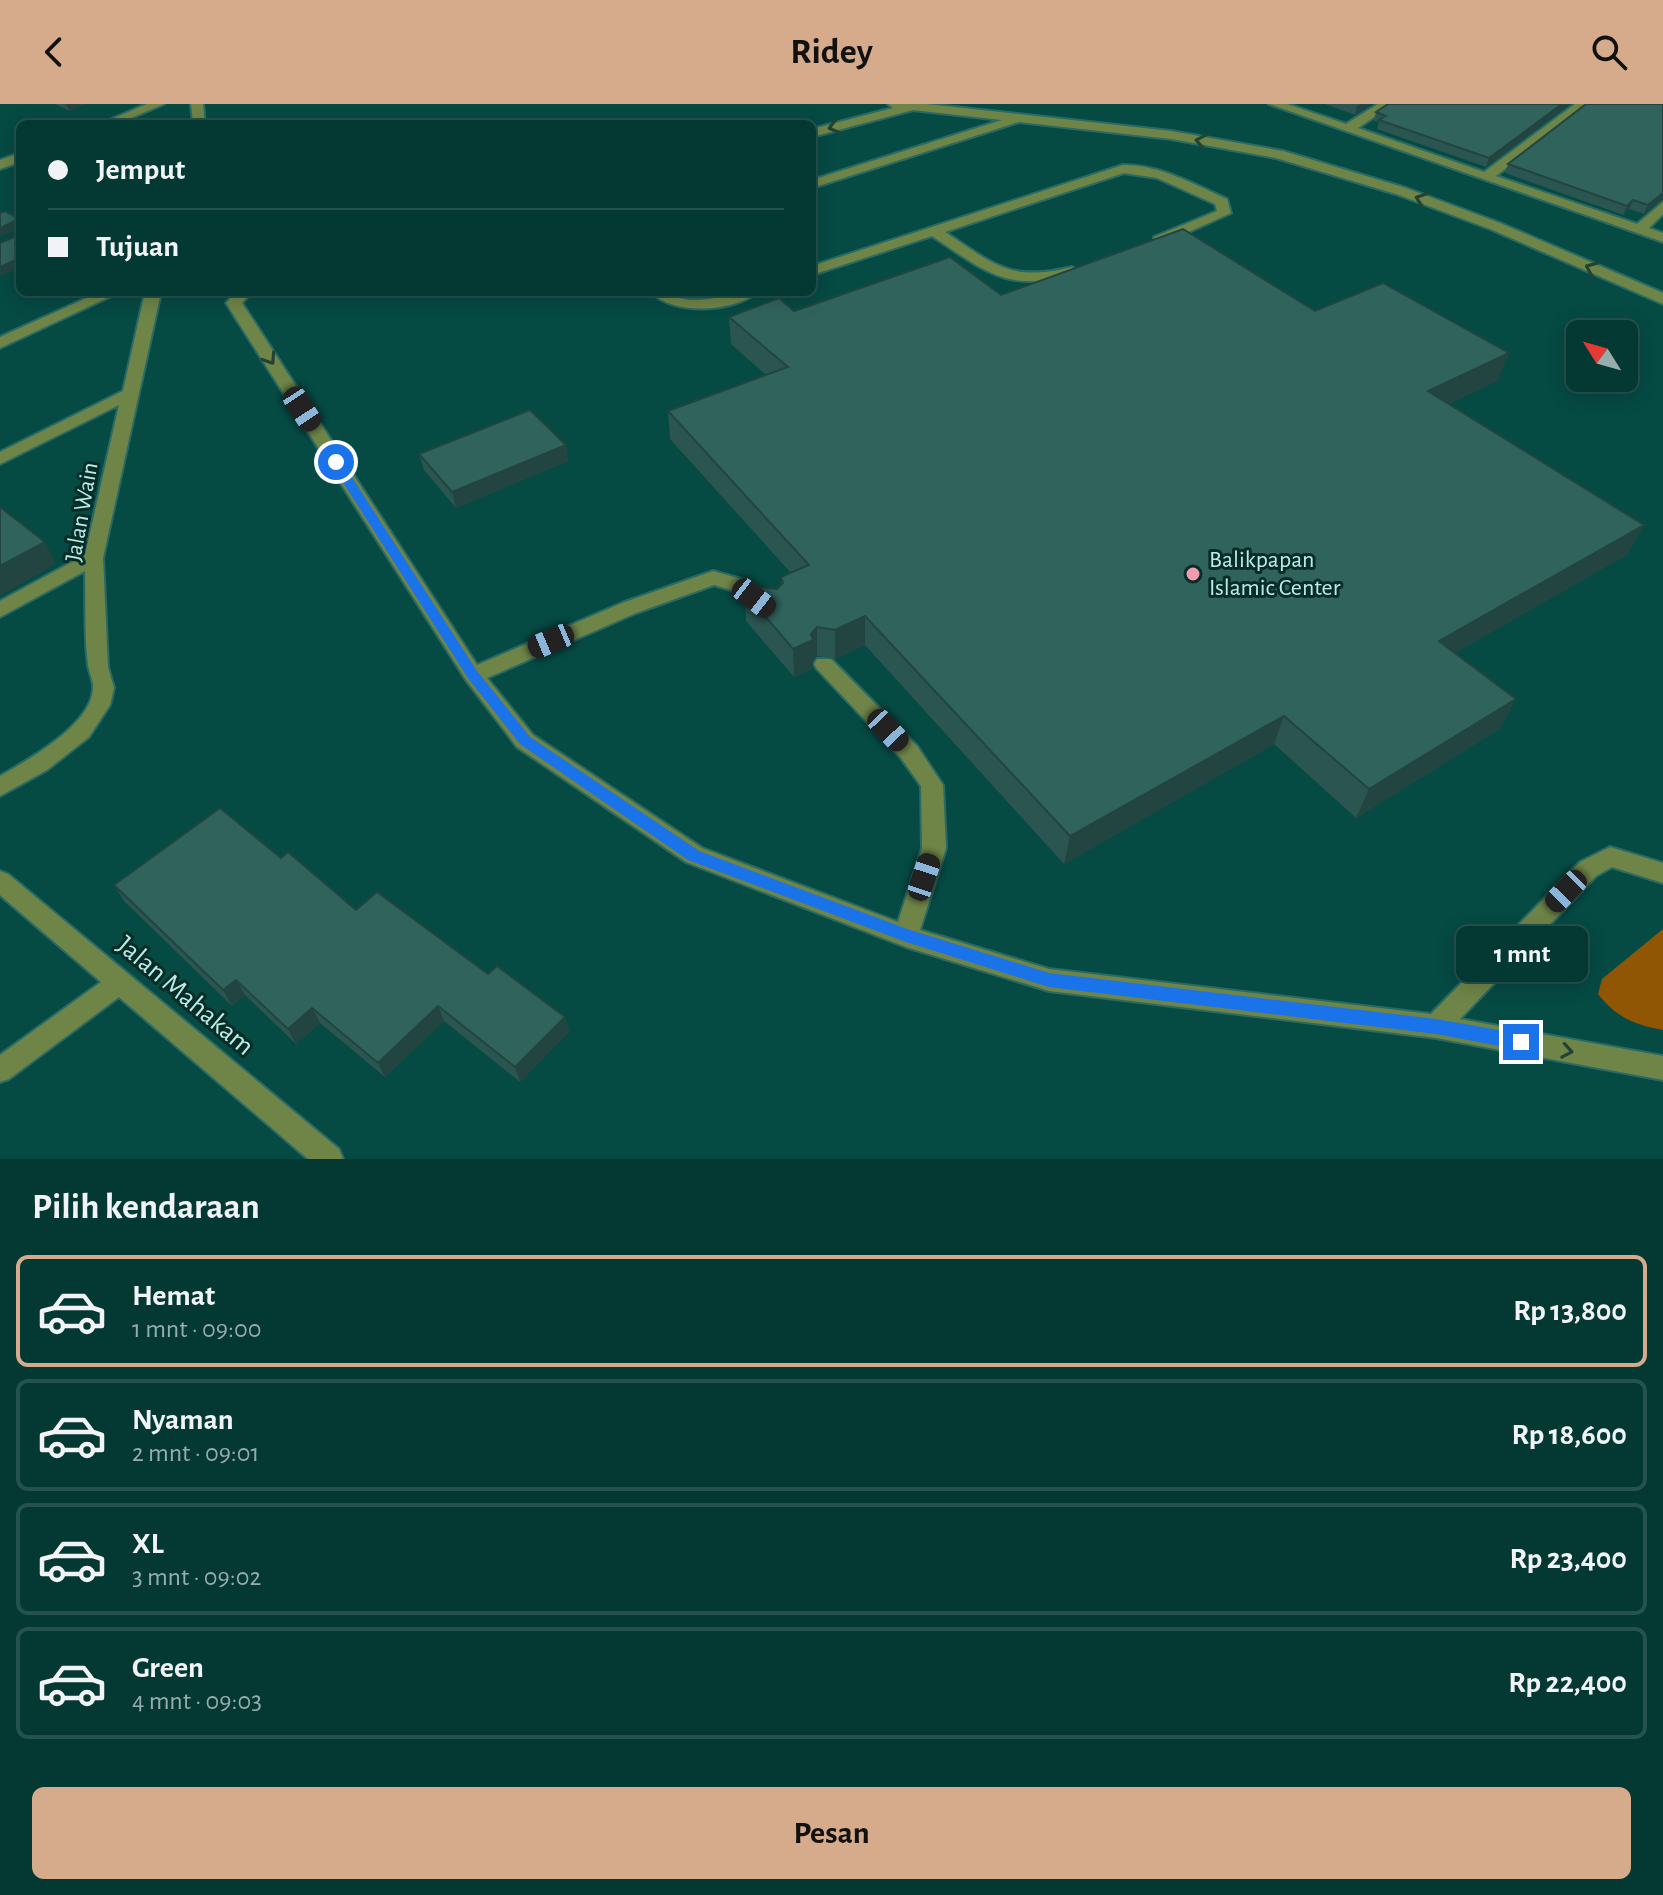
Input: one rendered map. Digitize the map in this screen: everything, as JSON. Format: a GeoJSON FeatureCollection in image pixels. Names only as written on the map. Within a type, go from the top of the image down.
{"type":"FeatureCollection","features":[{"type":"Feature","properties":{"kind":"street"},"geometry":{"type":"LineString","coordinates":[[116,120],[158,104]]}},
{"type":"Feature","properties":{"kind":"street"},"geometry":{"type":"LineString","coordinates":[[894,104],[1171,135],[1304,161],[1401,191],[1495,226],[1663,299]]}},
{"type":"Feature","properties":{"kind":"street"},"geometry":{"type":"LineString","coordinates":[[1275,104],[1488,175],[1663,238]]}},
{"type":"Feature","properties":{"kind":"street"},"geometry":{"type":"LineString","coordinates":[[1348,129],[1387,104]]}},
{"type":"Feature","properties":{"kind":"street"},"geometry":{"type":"LineString","coordinates":[[1488,175],[1583,104]]}},
{"type":"Feature","properties":{"kind":"street"},"geometry":{"type":"LineString","coordinates":[[816,132],[910,107]]}},
{"type":"Feature","properties":{"kind":"street"},"geometry":{"type":"LineString","coordinates":[[816,183],[1022,117]]}},
{"type":"Feature","properties":{"kind":"street"},"geometry":{"type":"LineString","coordinates":[[816,270],[1123,169],[1157,173],[1222,202],[1224,213],[1204,224],[1146,244]]}},
{"type":"Feature","properties":{"kind":"street"},"geometry":{"type":"LineString","coordinates":[[1639,230],[1663,206]]}},
{"type":"Feature","properties":{"kind":"street"},"geometry":{"type":"LineString","coordinates":[[932,230],[1016,280],[1055,277],[1082,267]]}},
{"type":"Feature","properties":{"kind":"street"},"geometry":{"type":"LineString","coordinates":[[0,343],[103,296]]}},
{"type":"Feature","properties":{"kind":"street","name":"Jalan Wain"},"geometry":{"type":"LineString","coordinates":[[0,787],[39,764],[81,731],[99,705],[104,688],[98,667],[94,558],[152,296]]}},
{"type":"Feature","properties":{"kind":"street"},"geometry":{"type":"LineString","coordinates":[[240,296],[234,303],[473,675],[525,741],[694,855],[906,936],[1049,980],[1436,1026],[1663,1068]]}},
{"type":"Feature","properties":{"kind":"street"},"geometry":{"type":"LineString","coordinates":[[663,296],[692,305],[715,303],[737,296]]}},
{"type":"Feature","properties":{"kind":"street"},"geometry":{"type":"LineString","coordinates":[[0,459],[131,393]]}},
{"type":"Feature","properties":{"kind":"street"},"geometry":{"type":"LineString","coordinates":[[0,610],[94,558]]}},
{"type":"Feature","properties":{"kind":"street"},"geometry":{"type":"LineString","coordinates":[[473,675],[629,608],[713,578],[738,585],[771,610]]}},
{"type":"Feature","properties":{"kind":"street"},"geometry":{"type":"LineString","coordinates":[[824,664],[909,752],[932,785],[934,848],[906,936]]}},
{"type":"Feature","properties":{"kind":"street"},"geometry":{"type":"LineString","coordinates":[[1436,1026],[1588,869],[1610,857],[1663,873]]}},
{"type":"Feature","properties":{"kind":"street","name":"Jalan Mahakam"},"geometry":{"type":"LineString","coordinates":[[0,881],[329,1159]]}},
{"type":"Feature","properties":{"kind":"street"},"geometry":{"type":"LineString","coordinates":[[0,1070],[119,983]]}},
{"type":"Feature","properties":{"kind":"shaded area"},"geometry":{"type":"Polygon","coordinates":[[[1663,929],[1663,1030],[1626,1019],[1598,994],[1602,979],[1663,929]]]}},
{"type":"Feature","properties":{"kind":"building"},"geometry":{"type":"Polygon","coordinates":[[[1388,104],[1562,104],[1489,158],[1379,120],[1386,116],[1376,112],[1388,104]]]}},
{"type":"Feature","properties":{"kind":"building"},"geometry":{"type":"Polygon","coordinates":[[[1586,104],[1663,104],[1663,193],[1648,205],[1633,200],[1627,206],[1508,164],[1586,104]]]}},
{"type":"Feature","properties":{"kind":"building"},"geometry":{"type":"Polygon","coordinates":[[[5,211],[16,217],[16,222],[0,228],[0,213],[5,211]]]}},
{"type":"Feature","properties":{"kind":"building","name":"Balikpapan Islamic Center"},"geometry":{"type":"Polygon","coordinates":[[[1183,229],[1315,311],[1383,283],[1509,353],[1428,391],[1644,525],[1439,641],[1516,699],[1369,789],[1284,716],[1070,836],[865,616],[835,630],[817,627],[811,634],[813,640],[793,649],[745,592],[758,587],[777,589],[783,583],[781,577],[809,565],[668,411],[788,367],[729,317],[779,298],[794,311],[950,257],[1001,295],[1183,229]]]}},
{"type":"Feature","properties":{"kind":"building"},"geometry":{"type":"Polygon","coordinates":[[[16,236],[16,260],[0,267],[0,243],[16,236]]]}},
{"type":"Feature","properties":{"kind":"building"},"geometry":{"type":"Polygon","coordinates":[[[530,410],[566,445],[452,492],[419,454],[530,410]]]}},
{"type":"Feature","properties":{"kind":"building"},"geometry":{"type":"Polygon","coordinates":[[[0,507],[45,542],[0,566],[0,507]]]}},
{"type":"Feature","properties":{"kind":"building"},"geometry":{"type":"Polygon","coordinates":[[[220,808],[281,858],[288,852],[356,910],[377,892],[488,974],[497,966],[565,1017],[515,1067],[438,1006],[378,1063],[312,1008],[288,1029],[236,980],[223,990],[114,885],[220,808]]]}},
{"type":"Feature","properties":{"kind":"place","name":"Balikpapan Islamic Center"},"geometry":{"type":"Point","coordinates":[1193,574]}},
{"type":"Feature","properties":{"kind":"route"},"geometry":{"type":"LineString","coordinates":[[336,462],[473,675],[525,741],[694,855],[906,936],[1049,980],[1436,1026],[1521,1042]]}}]}
